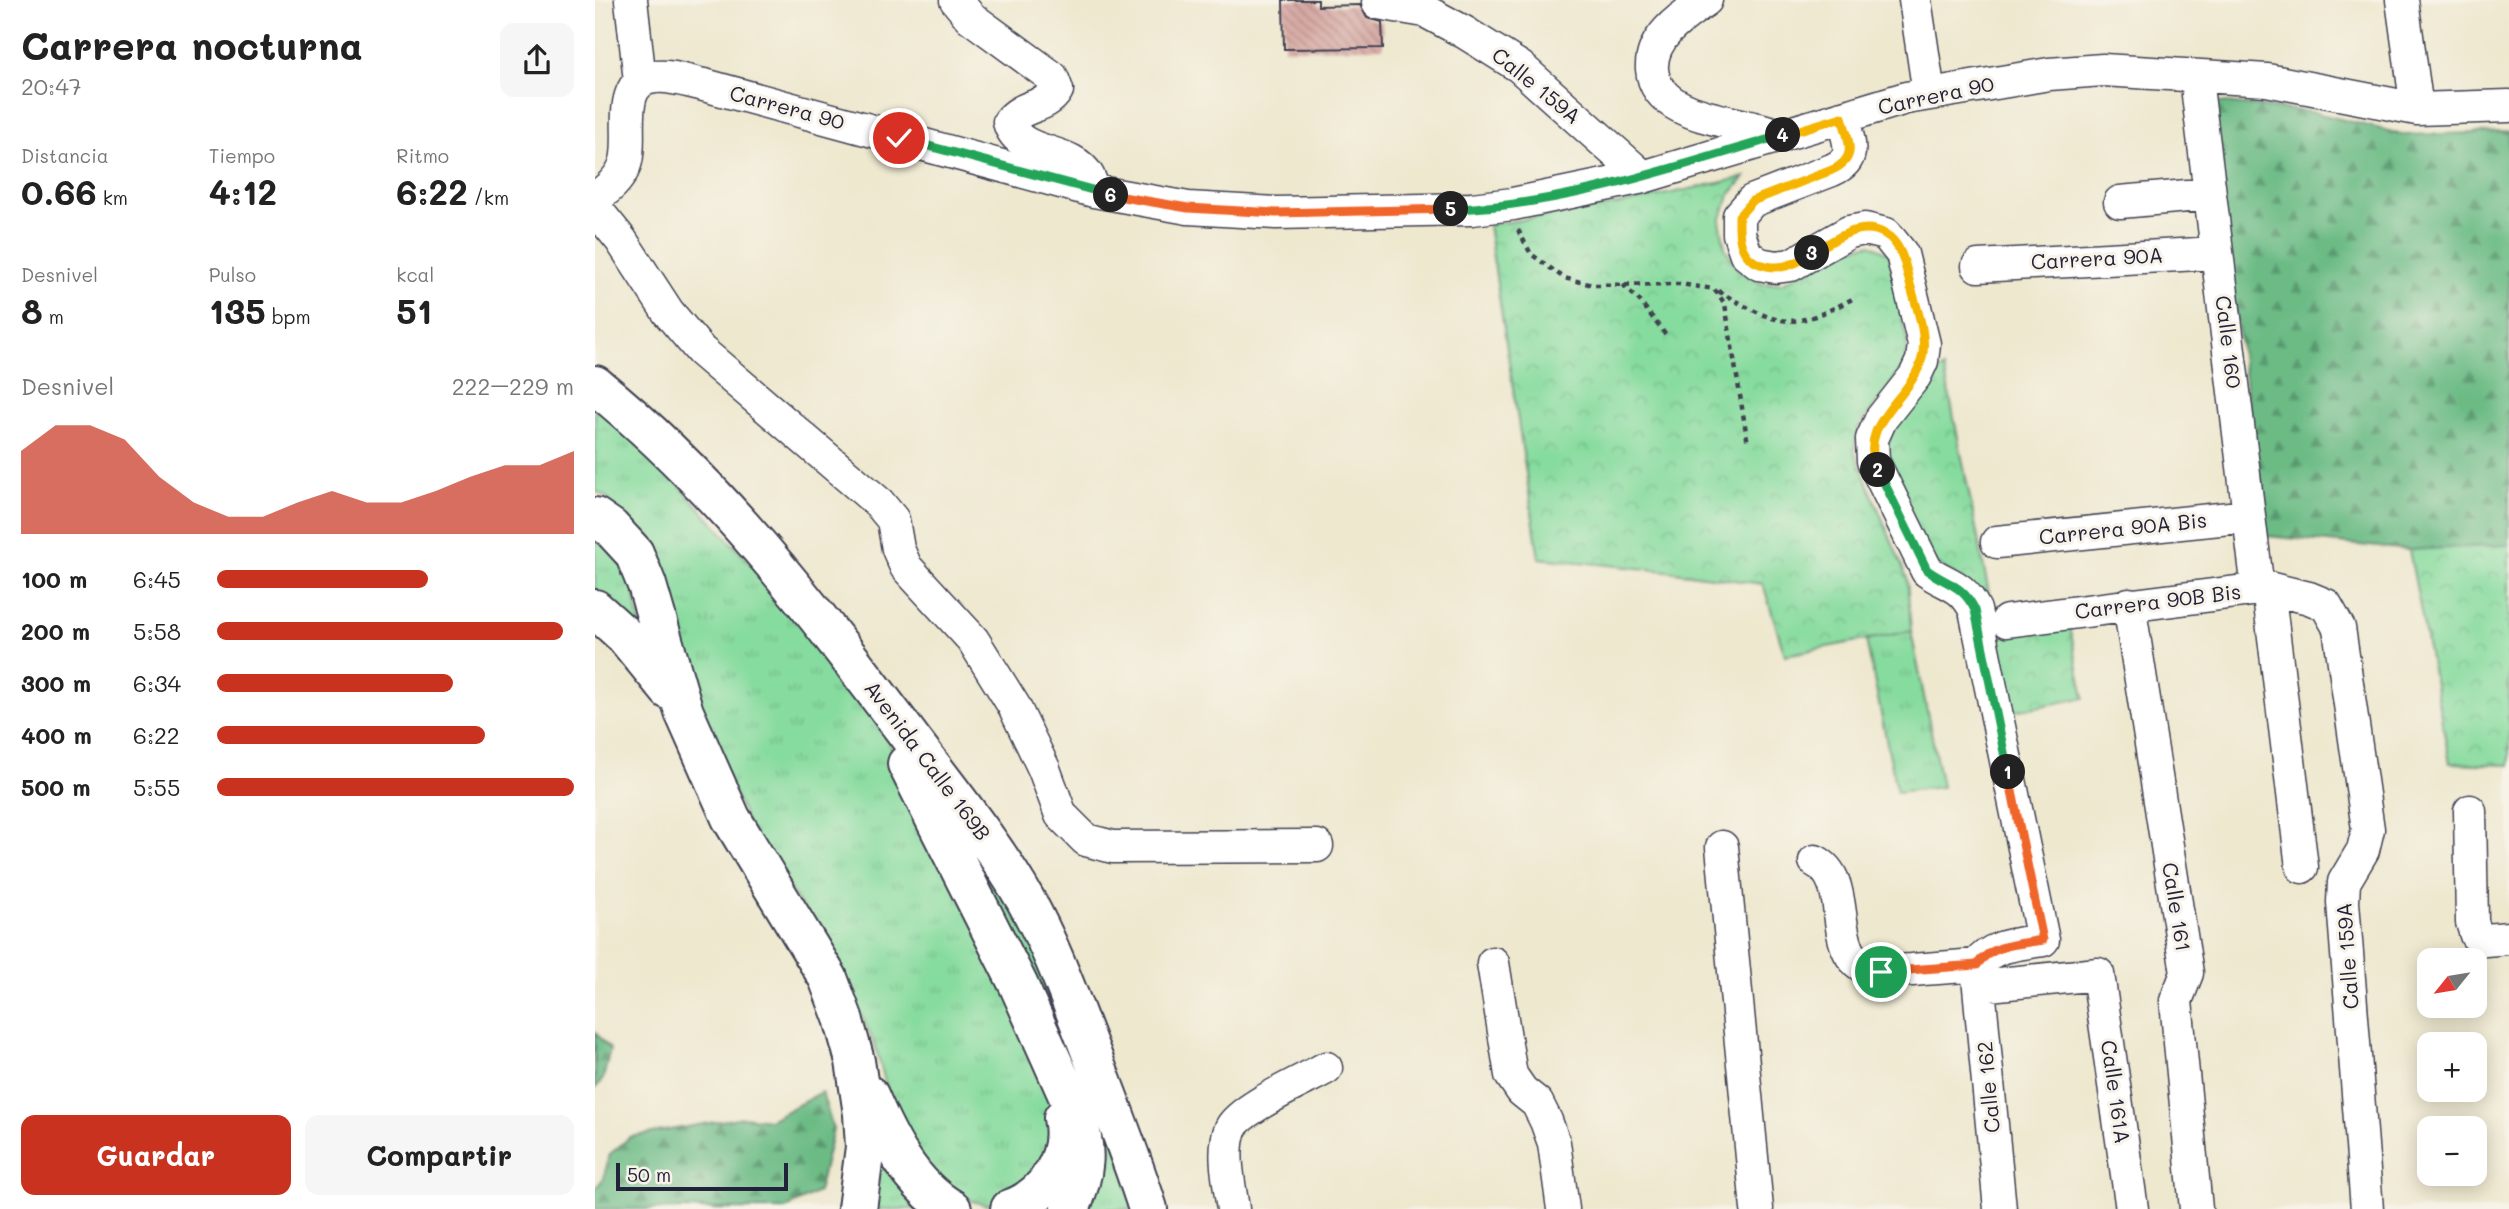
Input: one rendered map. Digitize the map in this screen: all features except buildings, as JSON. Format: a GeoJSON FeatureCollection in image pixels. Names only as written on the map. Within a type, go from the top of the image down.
{"type":"FeatureCollection","features":[{"type":"Feature","properties":{"kind":"main road","name":"Avenida Calle 169B"},"geometry":{"type":"LineString","coordinates":[[595,385],[632,415],[726,510],[785,576],[997,854],[1025,900],[1061,976],[1148,1209]]}},
{"type":"Feature","properties":{"kind":"main road"},"geometry":{"type":"LineString","coordinates":[[595,517],[626,544],[640,565],[684,712],[731,818],[828,978],[855,1061],[863,1114],[865,1147],[857,1209]]}},
{"type":"Feature","properties":{"kind":"main road"},"geometry":{"type":"LineString","coordinates":[[595,609],[637,650],[684,712]]}},
{"type":"Feature","properties":{"kind":"main road"},"geometry":{"type":"LineString","coordinates":[[856,666],[1018,984],[1067,1090],[1084,1136],[1085,1161],[1070,1209]]}},
{"type":"Feature","properties":{"kind":"main road"},"geometry":{"type":"LineString","coordinates":[[1010,1209],[1038,1192],[1050,1179],[1065,1147],[1059,1104],[1018,984]]}},
{"type":"Feature","properties":{"kind":"main road"},"geometry":{"type":"LineString","coordinates":[[855,1061],[894,1147],[916,1179],[940,1203],[952,1209]]}},
{"type":"Feature","properties":{"kind":"street"},"geometry":{"type":"LineString","coordinates":[[595,198],[620,176],[626,162],[628,106],[631,92],[640,81],[631,0]]}},
{"type":"Feature","properties":{"kind":"street"},"geometry":{"type":"LineString","coordinates":[[956,0],[970,17],[1052,77],[1057,90],[1052,99],[1017,113],[1009,122],[1012,133],[1022,142],[1079,165],[1089,176],[1094,191]]}},
{"type":"Feature","properties":{"kind":"street"},"geometry":{"type":"LineString","coordinates":[[1706,0],[1683,16],[1659,40],[1652,62],[1653,81],[1665,98],[1685,110],[1781,135]]}},
{"type":"Feature","properties":{"kind":"street"},"geometry":{"type":"LineString","coordinates":[[1915,0],[1935,93]]}},
{"type":"Feature","properties":{"kind":"street"},"geometry":{"type":"LineString","coordinates":[[1926,0],[1935,93]]}},
{"type":"Feature","properties":{"kind":"street"},"geometry":{"type":"LineString","coordinates":[[2402,0],[2417,109]]}},
{"type":"Feature","properties":{"kind":"street","name":"Calle 159A"},"geometry":{"type":"LineString","coordinates":[[1378,3],[1425,11],[1520,67],[1643,177]]}},
{"type":"Feature","properties":{"kind":"street","name":"Carrera 90"},"geometry":{"type":"LineString","coordinates":[[640,81],[664,76],[704,85],[1094,191],[1188,208],[1276,213],[1472,209],[1503,205],[1643,177],[1781,135],[1846,131],[1906,98],[2049,74],[2103,70],[2267,80],[2417,109],[2509,106]]}},
{"type":"Feature","properties":{"kind":"street","name":"Calle 160"},"geometry":{"type":"LineString","coordinates":[[2198,94],[2249,516],[2263,589],[2302,867]]}},
{"type":"Feature","properties":{"kind":"street"},"geometry":{"type":"LineString","coordinates":[[1815,861],[1830,873],[1835,886],[1845,945],[1851,956],[1861,965],[1881,972],[1978,976],[1982,958],[1995,949],[2043,940],[1975,610],[1968,596],[1955,585],[1939,579],[1927,570],[1873,461],[1872,439],[1881,419],[1915,376],[1922,360],[1924,344],[1902,254],[1886,234],[1865,229],[1849,232],[1791,265],[1776,267],[1759,264],[1746,254],[1739,234],[1739,216],[1752,201],[1841,166],[1847,159],[1846,131]]}},
{"type":"Feature","properties":{"kind":"street"},"geometry":{"type":"LineString","coordinates":[[2120,202],[2210,194]]}},
{"type":"Feature","properties":{"kind":"street"},"geometry":{"type":"LineString","coordinates":[[595,208],[621,240],[669,312],[701,351],[879,503],[893,520],[898,549],[906,567],[973,640],[1014,706],[1044,769],[1061,815],[1086,840],[1112,848],[1317,846]]}},
{"type":"Feature","properties":{"kind":"street","name":"Carrera 90A"},"geometry":{"type":"LineString","coordinates":[[1978,266],[2217,253]]}},
{"type":"Feature","properties":{"kind":"street","name":"Carrera 90A Bis"},"geometry":{"type":"LineString","coordinates":[[1997,542],[2249,516]]}},
{"type":"Feature","properties":{"kind":"street","name":"Carrera 90B Bis"},"geometry":{"type":"LineString","coordinates":[[2007,621],[2263,589],[2309,598]]}},
{"type":"Feature","properties":{"kind":"street","name":"Calle 159A"},"geometry":{"type":"LineString","coordinates":[[2309,598],[2326,606],[2339,628],[2368,829],[2363,850],[2344,882],[2343,902],[2367,1209]]}},
{"type":"Feature","properties":{"kind":"street","name":"Calle 161"},"geometry":{"type":"LineString","coordinates":[[2129,604],[2187,973],[2176,1001],[2196,1209]]}},
{"type":"Feature","properties":{"kind":"street"},"geometry":{"type":"LineString","coordinates":[[2470,811],[2472,922],[2476,935],[2485,940],[2509,938]]}},
{"type":"Feature","properties":{"kind":"street"},"geometry":{"type":"LineString","coordinates":[[1722,847],[1756,1209]]}},
{"type":"Feature","properties":{"kind":"street"},"geometry":{"type":"LineString","coordinates":[[1493,963],[1511,1076],[1522,1091],[1537,1103],[1546,1121],[1554,1143],[1563,1209]]}},
{"type":"Feature","properties":{"kind":"street","name":"Calle 161A"},"geometry":{"type":"LineString","coordinates":[[1978,976],[2098,974],[2132,1209]]}},
{"type":"Feature","properties":{"kind":"street","name":"Calle 162"},"geometry":{"type":"LineString","coordinates":[[1978,976],[2000,1209]]}},
{"type":"Feature","properties":{"kind":"street"},"geometry":{"type":"LineString","coordinates":[[1233,1209],[1227,1157],[1231,1128],[1254,1106],[1326,1068]]}},
{"type":"Feature","properties":{"kind":"path"},"geometry":{"type":"LineString","coordinates":[[1503,205],[1531,254],[1565,278],[1593,285],[1680,284],[1714,289],[1765,317],[1785,321],[1806,320],[1827,313],[1856,297]]}},
{"type":"Feature","properties":{"kind":"path"},"geometry":{"type":"LineString","coordinates":[[1623,285],[1639,300],[1668,338]]}},
{"type":"Feature","properties":{"kind":"path"},"geometry":{"type":"LineString","coordinates":[[1714,289],[1725,304],[1748,444]]}},
{"type":"Feature","properties":{"kind":"green space"},"geometry":{"type":"Polygon","coordinates":[[[2206,101],[2312,112],[2405,135],[2509,132],[2509,545],[2409,550],[2267,536],[2206,101]]]}},
{"type":"Feature","properties":{"kind":"green space"},"geometry":{"type":"Polygon","coordinates":[[[1745,177],[1729,196],[1720,221],[1725,248],[1738,270],[1762,284],[1783,283],[1850,248],[1871,244],[1889,254],[1907,341],[1905,365],[1858,428],[1854,451],[1907,578],[1911,631],[1785,655],[1763,584],[1539,558],[1488,225],[1617,205],[1745,177]]]}},
{"type":"Feature","properties":{"kind":"green space"},"geometry":{"type":"Polygon","coordinates":[[[1944,368],[1990,598],[1930,559],[1879,456],[1904,389],[1944,368]]]}},
{"type":"Feature","properties":{"kind":"green space"},"geometry":{"type":"Polygon","coordinates":[[[595,392],[832,654],[889,743],[1021,1015],[1042,1064],[1058,1135],[1021,1194],[987,1205],[960,1198],[927,1179],[893,1111],[875,1045],[832,950],[755,839],[702,722],[648,543],[605,496],[595,491],[595,392]]]}},
{"type":"Feature","properties":{"kind":"green space"},"geometry":{"type":"Polygon","coordinates":[[[595,537],[628,561],[641,629],[595,594],[595,537]]]}},
{"type":"Feature","properties":{"kind":"green space"},"geometry":{"type":"Polygon","coordinates":[[[2509,545],[2509,765],[2450,763],[2409,550],[2509,545]]]}},
{"type":"Feature","properties":{"kind":"green space"},"geometry":{"type":"Polygon","coordinates":[[[2068,618],[2084,698],[2013,711],[1997,632],[2068,618]]]}},
{"type":"Feature","properties":{"kind":"green space"},"geometry":{"type":"Polygon","coordinates":[[[1911,631],[1942,787],[1897,792],[1866,640],[1911,631]]]}},
{"type":"Feature","properties":{"kind":"green space"},"geometry":{"type":"Polygon","coordinates":[[[939,796],[1036,949],[1141,1209],[1085,1209],[1090,1198],[939,796]]]}},
{"type":"Feature","properties":{"kind":"green space"},"geometry":{"type":"Polygon","coordinates":[[[595,1032],[610,1049],[603,1079],[595,1089],[595,1032]]]}},
{"type":"Feature","properties":{"kind":"green space"},"geometry":{"type":"Polygon","coordinates":[[[822,1092],[833,1129],[818,1192],[785,1209],[595,1209],[595,1189],[603,1179],[610,1154],[630,1137],[743,1117],[770,1120],[822,1092]]]}},
{"type":"Feature","properties":{"kind":"green space"},"geometry":{"type":"Polygon","coordinates":[[[876,1136],[926,1209],[873,1209],[876,1136]]]}},
{"type":"Feature","properties":{"kind":"route"},"geometry":{"type":"LineString","coordinates":[[899,138],[1094,191],[1188,208],[1276,213],[1472,209],[1513,204],[1643,177],[1842,117],[1850,145],[1847,159],[1841,166],[1752,201],[1739,216],[1739,234],[1746,254],[1759,264],[1776,267],[1791,265],[1849,232],[1865,229],[1886,234],[1902,254],[1924,344],[1922,360],[1915,376],[1881,419],[1872,439],[1873,461],[1927,570],[1939,579],[1955,585],[1968,596],[1975,610],[2043,940],[1995,949],[1987,953],[1977,965],[1881,972]]}}]}
